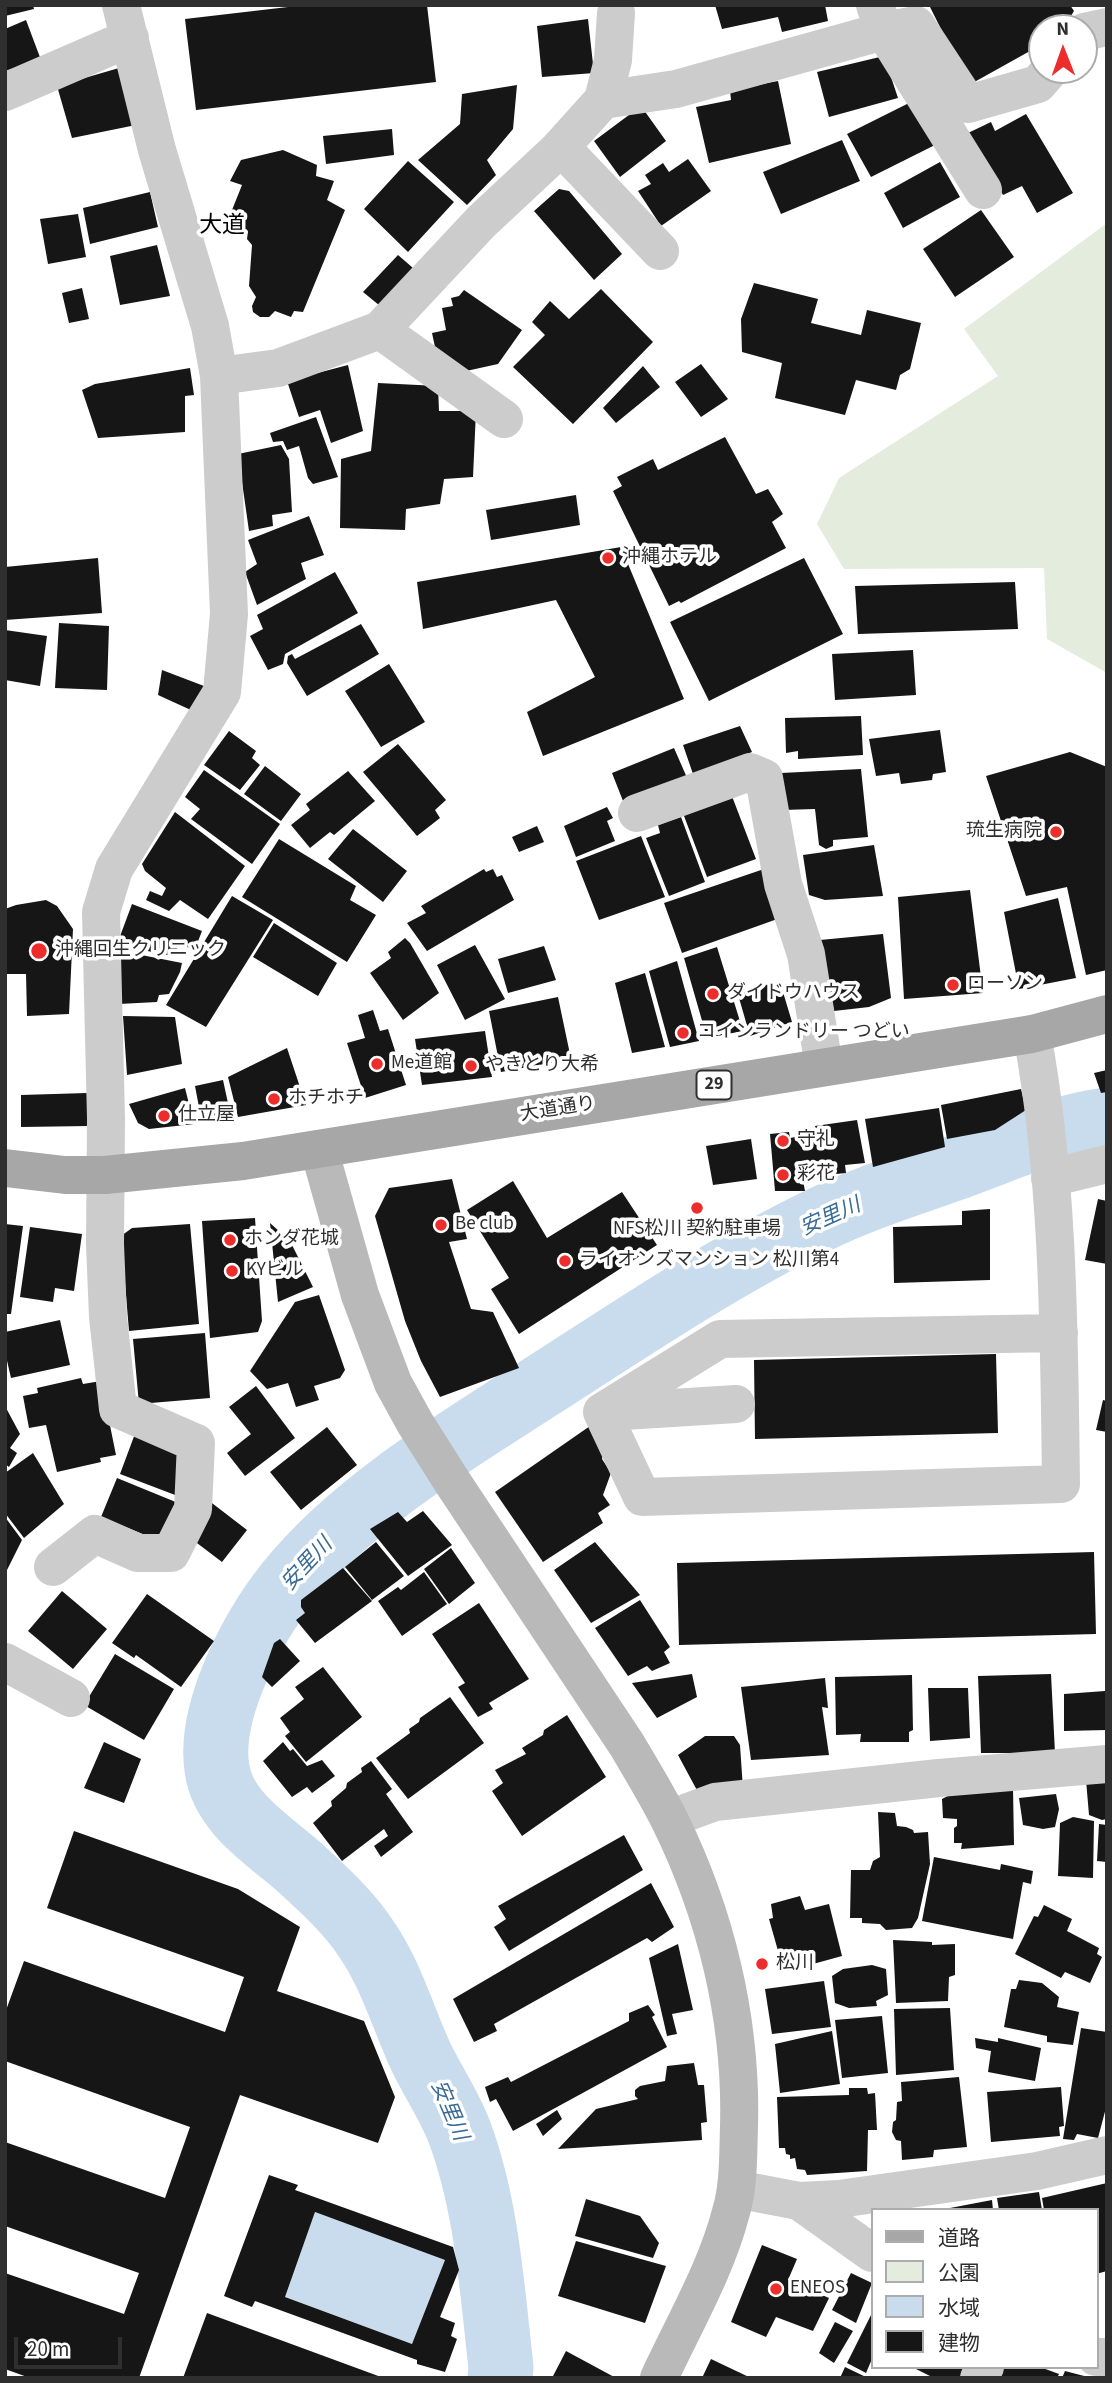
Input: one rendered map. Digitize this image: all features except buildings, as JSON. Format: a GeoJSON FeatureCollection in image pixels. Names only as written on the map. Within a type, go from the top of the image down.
{"type":"FeatureCollection","features":[{"type":"Feature","properties":{"kind":"main road","name":"大道通り"},"geometry":{"type":"LineString","coordinates":[[5,1168],[65,1175],[105,1175],[243,1161],[1032,1034],[1107,1014]]}},
{"type":"Feature","properties":{"kind":"street"},"geometry":{"type":"LineString","coordinates":[[219,376],[278,368],[380,330],[481,222],[561,147],[603,100],[613,60],[616,13]]}},
{"type":"Feature","properties":{"kind":"street"},"geometry":{"type":"LineString","coordinates":[[603,100],[676,89],[879,18],[916,25],[968,104],[1038,84]]}},
{"type":"Feature","properties":{"kind":"street"},"geometry":{"type":"LineString","coordinates":[[879,18],[983,190]]}},
{"type":"Feature","properties":{"kind":"street"},"geometry":{"type":"LineString","coordinates":[[5,92],[125,21],[157,150],[211,326],[219,376],[229,614],[222,692],[114,869],[101,912],[106,1119],[105,1244],[108,1317],[118,1409],[196,1443],[193,1508],[171,1553],[138,1553],[95,1534],[53,1567]]}},
{"type":"Feature","properties":{"kind":"street"},"geometry":{"type":"LineString","coordinates":[[561,147],[660,251]]}},
{"type":"Feature","properties":{"kind":"street"},"geometry":{"type":"LineString","coordinates":[[380,330],[504,419]]}},
{"type":"Feature","properties":{"kind":"street"},"geometry":{"type":"LineString","coordinates":[[637,813],[750,772],[765,778],[783,884],[806,954],[824,1067]]}},
{"type":"Feature","properties":{"kind":"street"},"geometry":{"type":"LineString","coordinates":[[602,1412],[642,1497],[1061,1484],[1059,1333],[1049,1171],[1043,1097],[1032,1034]]}},
{"type":"Feature","properties":{"kind":"street"},"geometry":{"type":"LineString","coordinates":[[319,1149],[352,1270],[393,1383],[453,1483],[626,1745],[669,1819],[704,1900],[720,1955],[729,2000],[740,2106],[736,2189],[722,2243],[659,2378]]}},
{"type":"Feature","properties":{"kind":"street"},"geometry":{"type":"LineString","coordinates":[[1049,1171],[1107,1164]]}},
{"type":"Feature","properties":{"kind":"street"},"geometry":{"type":"LineString","coordinates":[[602,1412],[720,1339],[1059,1333]]}},
{"type":"Feature","properties":{"kind":"street"},"geometry":{"type":"LineString","coordinates":[[602,1412],[736,1404]]}},
{"type":"Feature","properties":{"kind":"street"},"geometry":{"type":"LineString","coordinates":[[5,1662],[71,1698]]}},
{"type":"Feature","properties":{"kind":"street"},"geometry":{"type":"LineString","coordinates":[[669,1819],[715,1802],[939,1778],[1107,1764]]}},
{"type":"Feature","properties":{"kind":"street"},"geometry":{"type":"LineString","coordinates":[[736,2189],[799,2201],[893,2193],[1037,2171],[1107,2155]]}},
{"type":"Feature","properties":{"kind":"street"},"geometry":{"type":"LineString","coordinates":[[799,2201],[870,2252]]}},
{"type":"Feature","properties":{"kind":"green space"},"geometry":{"type":"Polygon","coordinates":[[[1107,223],[1107,673],[1047,639],[1044,568],[844,569],[817,524],[839,478],[998,376],[964,329],[1107,223]]]}},
{"type":"Feature","properties":{"kind":"water"},"geometry":{"type":"Polygon","coordinates":[[[315,2212],[445,2260],[412,2344],[285,2297],[315,2212]]]}},
{"type":"Feature","properties":{"kind":"waterway","name":"安里川"},"geometry":{"type":"LineString","coordinates":[[500,2378],[487,2248],[468,2159],[455,2121],[421,2057],[390,1982],[375,1953],[352,1920],[298,1866],[248,1824],[221,1784],[216,1746],[219,1722],[247,1646],[288,1583],[343,1526],[374,1500],[441,1452],[678,1299],[783,1238],[855,1204],[1036,1138],[1107,1120]]}},
{"type":"Feature","properties":{"kind":"place","name":"沖縄ホテル"},"geometry":{"type":"Point","coordinates":[608,558]}},
{"type":"Feature","properties":{"kind":"place","name":"琉生病院"},"geometry":{"type":"Point","coordinates":[1056,832]}},
{"type":"Feature","properties":{"kind":"place","name":"沖縄回生クリニック"},"geometry":{"type":"Point","coordinates":[39,951]}},
{"type":"Feature","properties":{"kind":"place","name":"ローソン"},"geometry":{"type":"Point","coordinates":[953,985]}},
{"type":"Feature","properties":{"kind":"place","name":"ダイドウハウス"},"geometry":{"type":"Point","coordinates":[713,994]}},
{"type":"Feature","properties":{"kind":"place","name":"コインランドリー つどい"},"geometry":{"type":"Point","coordinates":[683,1033]}},
{"type":"Feature","properties":{"kind":"place","name":"Me道館"},"geometry":{"type":"Point","coordinates":[377,1064]}},
{"type":"Feature","properties":{"kind":"place","name":"やきとり大希"},"geometry":{"type":"Point","coordinates":[471,1066]}},
{"type":"Feature","properties":{"kind":"place","name":"ホチホチ"},"geometry":{"type":"Point","coordinates":[274,1099]}},
{"type":"Feature","properties":{"kind":"place","name":"仕立屋"},"geometry":{"type":"Point","coordinates":[164,1116]}},
{"type":"Feature","properties":{"kind":"place","name":"守礼"},"geometry":{"type":"Point","coordinates":[783,1141]}},
{"type":"Feature","properties":{"kind":"place","name":"彩花"},"geometry":{"type":"Point","coordinates":[783,1175]}},
{"type":"Feature","properties":{"kind":"place","name":"NFS松川 契約駐車場"},"geometry":{"type":"Point","coordinates":[697,1208]}},
{"type":"Feature","properties":{"kind":"place","name":"Be club"},"geometry":{"type":"Point","coordinates":[441,1225]}},
{"type":"Feature","properties":{"kind":"place","name":"ホンダ花城"},"geometry":{"type":"Point","coordinates":[230,1240]}},
{"type":"Feature","properties":{"kind":"place","name":"ライオンズマンション 松川第4"},"geometry":{"type":"Point","coordinates":[565,1261]}},
{"type":"Feature","properties":{"kind":"place","name":"KYビル"},"geometry":{"type":"Point","coordinates":[232,1271]}},
{"type":"Feature","properties":{"kind":"place","name":"松川"},"geometry":{"type":"Point","coordinates":[762,1964]}},
{"type":"Feature","properties":{"kind":"place","name":"ENEOS"},"geometry":{"type":"Point","coordinates":[776,2289]}},
{"type":"Feature","properties":{"kind":"district","name":"大道"},"geometry":{"type":"Point","coordinates":[222,227]}}]}
